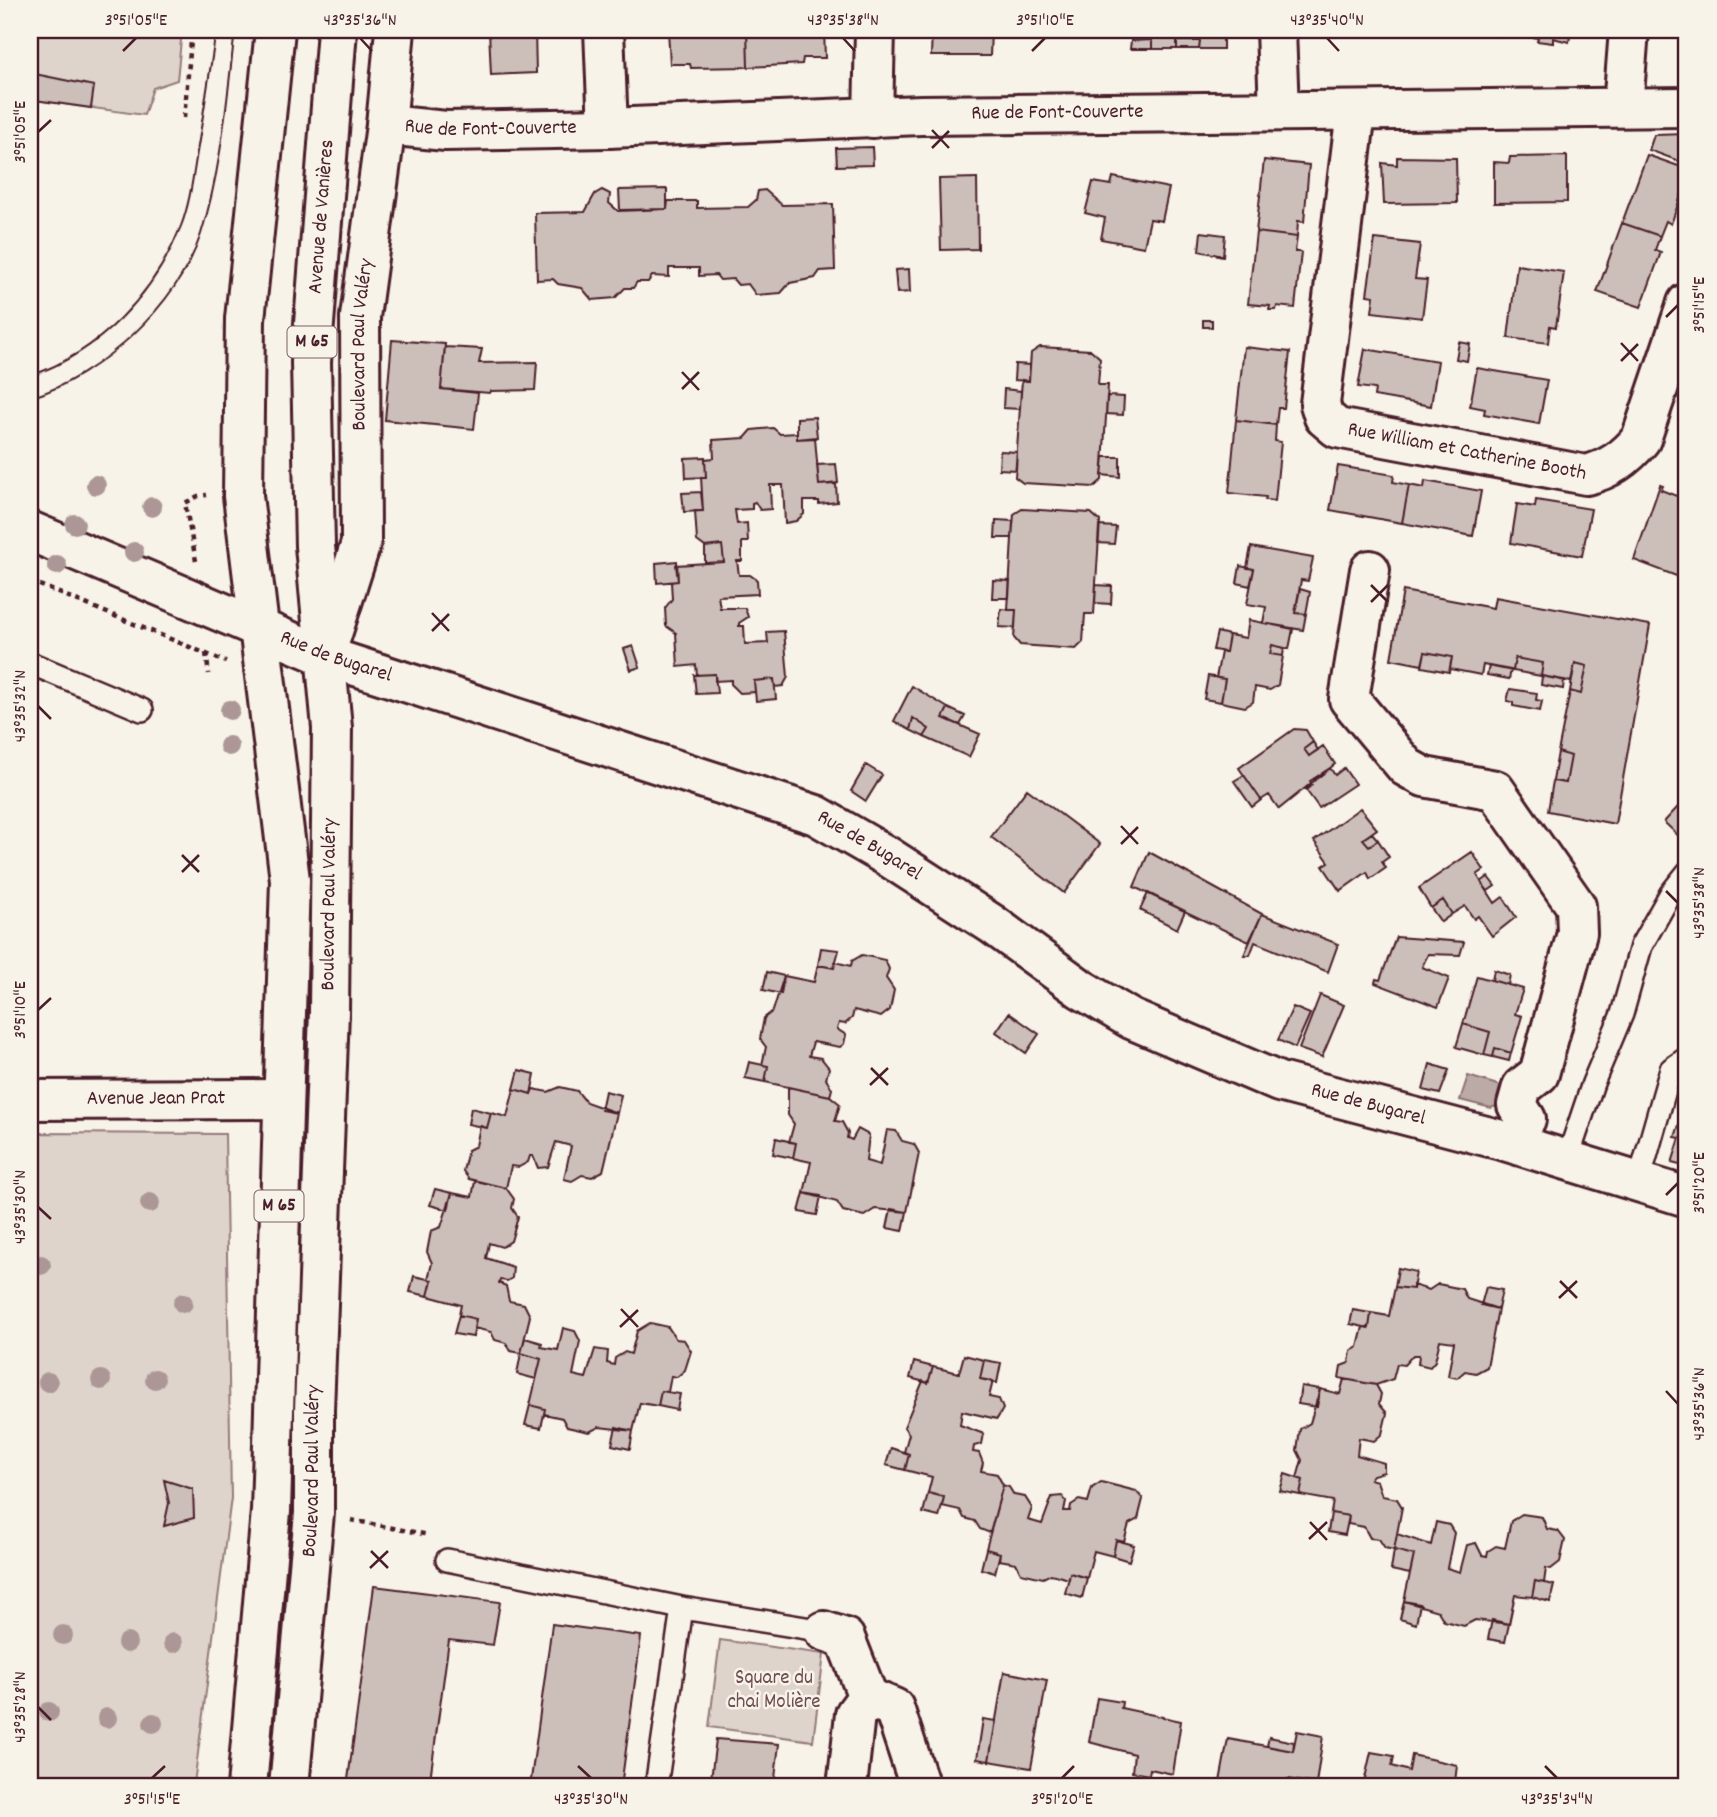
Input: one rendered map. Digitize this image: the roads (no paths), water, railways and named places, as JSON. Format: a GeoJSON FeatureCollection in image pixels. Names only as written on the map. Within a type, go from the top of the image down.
{"type":"FeatureCollection","features":[{"type":"Feature","properties":{"kind":"street","name":"M 65"},"geometry":{"type":"LineString","coordinates":[[258,626],[243,496],[245,319],[275,30]]}},
{"type":"Feature","properties":{"kind":"street","name":"Avenue de Vanières"},"geometry":{"type":"LineString","coordinates":[[325,656],[316,546],[311,362],[337,30]]}},
{"type":"Feature","properties":{"kind":"street","name":"Boulevard Paul Valéry"},"geometry":{"type":"LineString","coordinates":[[289,1787],[314,1513],[314,1410],[329,1012],[332,728],[325,656],[361,543],[360,317],[386,125],[395,30]]}},
{"type":"Feature","properties":{"kind":"street"},"geometry":{"type":"LineString","coordinates":[[604,30],[608,128]]}},
{"type":"Feature","properties":{"kind":"street"},"geometry":{"type":"LineString","coordinates":[[873,118],[875,30]]}},
{"type":"Feature","properties":{"kind":"street"},"geometry":{"type":"LineString","coordinates":[[1276,30],[1279,111]]}},
{"type":"Feature","properties":{"kind":"street"},"geometry":{"type":"LineString","coordinates":[[1623,107],[1629,30]]}},
{"type":"Feature","properties":{"kind":"street","name":"Rue de Font-Couverte"},"geometry":{"type":"LineString","coordinates":[[386,125],[446,131],[873,118],[1687,107]]}},
{"type":"Feature","properties":{"kind":"street","name":"Rue William et Catherine Booth"},"geometry":{"type":"LineString","coordinates":[[1356,111],[1320,404],[1324,417],[1337,428],[1586,475],[1601,471],[1632,450],[1641,439],[1687,303]]}},
{"type":"Feature","properties":{"kind":"street","name":"Rue de Bugarel"},"geometry":{"type":"LineString","coordinates":[[30,531],[325,656],[816,815],[887,856],[992,925],[1081,989],[1131,1019],[1279,1082],[1522,1133],[1567,1160],[1687,1197]]}},
{"type":"Feature","properties":{"kind":"street"},"geometry":{"type":"LineString","coordinates":[[1370,570],[1349,699],[1406,767],[1424,777],[1495,790],[1576,906],[1577,933],[1539,1074],[1522,1087],[1517,1104],[1522,1133]]}},
{"type":"Feature","properties":{"kind":"street","name":"Boulevard Paul Valéry"},"geometry":{"type":"LineString","coordinates":[[247,1787],[271,1511],[290,880],[258,626]]}},
{"type":"Feature","properties":{"kind":"street","name":"Avenue Jean Prat"},"geometry":{"type":"LineString","coordinates":[[30,1100],[282,1099]]}},
{"type":"Feature","properties":{"kind":"street"},"geometry":{"type":"LineString","coordinates":[[824,1631],[845,1638],[870,1702]]}},
{"type":"Feature","properties":{"kind":"street"},"geometry":{"type":"LineString","coordinates":[[847,1787],[855,1714],[870,1702],[877,1701],[894,1708],[920,1787]]}},
{"type":"Feature","properties":{"kind":"lane"},"geometry":{"type":"LineString","coordinates":[[30,663],[142,710]]}},
{"type":"Feature","properties":{"kind":"lane"},"geometry":{"type":"LineString","coordinates":[[1567,1160],[1593,1083],[1622,1014],[1641,946],[1671,893],[1687,873]]}},
{"type":"Feature","properties":{"kind":"lane"},"geometry":{"type":"LineString","coordinates":[[1639,1181],[1671,1069],[1687,1058]]}},
{"type":"Feature","properties":{"kind":"lane"},"geometry":{"type":"LineString","coordinates":[[447,1560],[682,1608],[824,1631]]}},
{"type":"Feature","properties":{"kind":"lane"},"geometry":{"type":"LineString","coordinates":[[656,1787],[682,1608]]}},
{"type":"Feature","properties":{"kind":"tram line"},"geometry":{"type":"LineString","coordinates":[[30,376],[79,352],[122,318],[156,275],[170,251],[189,199],[216,30]]}},
{"type":"Feature","properties":{"kind":"tram line"},"geometry":{"type":"LineString","coordinates":[[30,398],[57,388],[109,355],[155,311],[190,261],[201,234],[214,184],[235,30]]}},
{"type":"Feature","properties":{"kind":"park label","name":"Square du chai Molière"},"geometry":{"type":"Point","coordinates":[774,1691]}}]}
